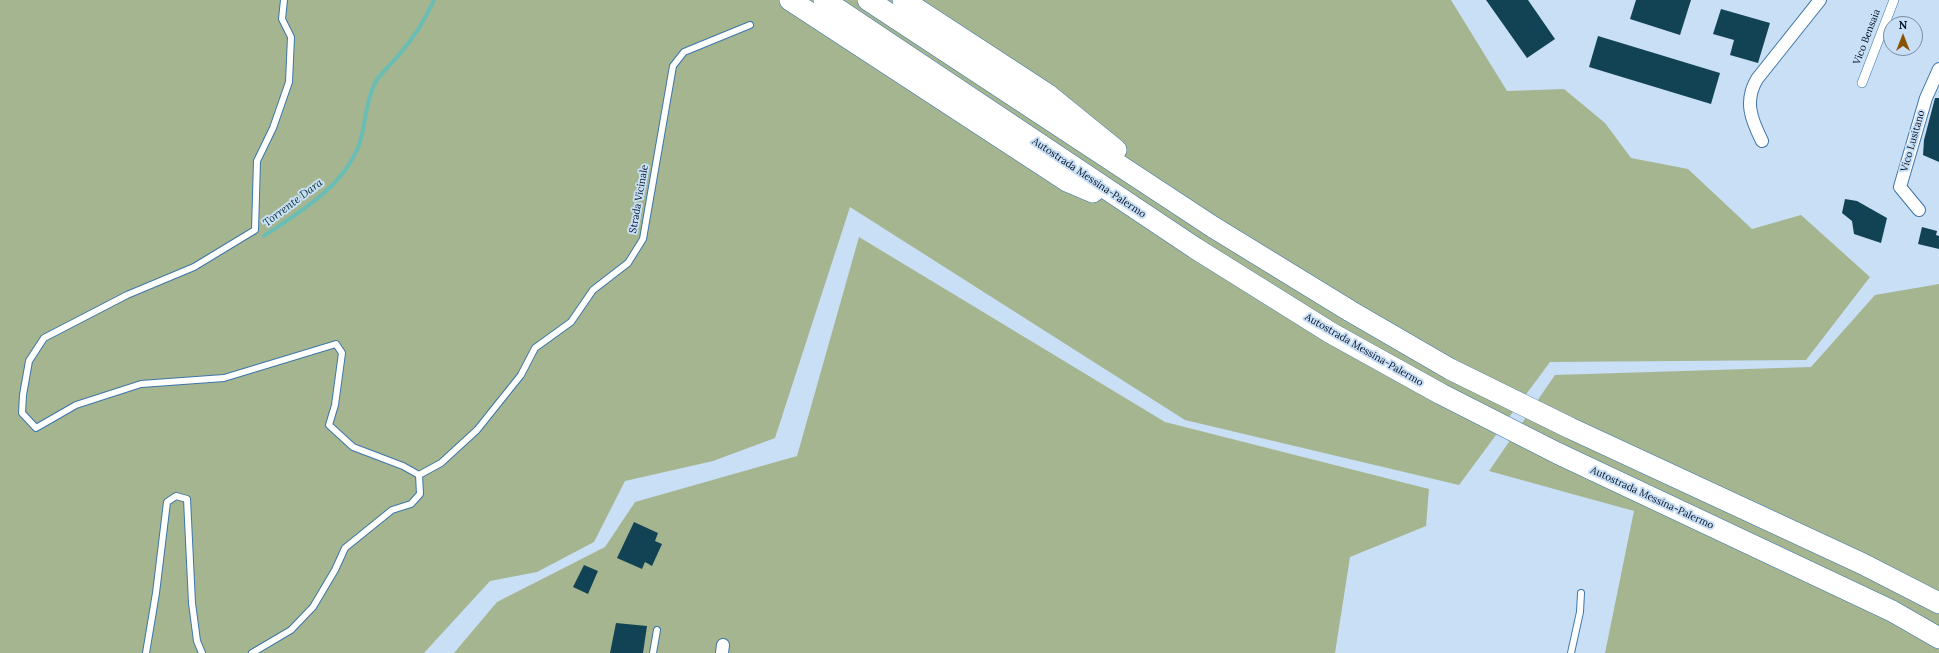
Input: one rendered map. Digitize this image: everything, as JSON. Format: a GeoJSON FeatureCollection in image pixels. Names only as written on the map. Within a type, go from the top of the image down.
{"type":"FeatureCollection","features":[{"type":"Feature","properties":{"kind":"highway"},"geometry":{"type":"LineString","coordinates":[[790,0],[1067,181],[1143,214]]}},
{"type":"Feature","properties":{"kind":"highway","name":"Autostrada Messina-Palermo"},"geometry":{"type":"LineString","coordinates":[[824,0],[1143,214],[1331,333],[1441,394],[1550,450],[1892,611],[1939,638]]}},
{"type":"Feature","properties":{"kind":"highway"},"geometry":{"type":"LineString","coordinates":[[868,0],[1213,227],[1350,311],[1450,369],[1570,428],[1863,564],[1939,603]]}},
{"type":"Feature","properties":{"kind":"highway"},"geometry":{"type":"LineString","coordinates":[[903,0],[1047,94],[1085,123],[1133,164],[1158,190]]}},
{"type":"Feature","properties":{"kind":"street"},"geometry":{"type":"LineString","coordinates":[[1762,141],[1754,126],[1751,112],[1749,100],[1751,89],[1757,79],[1820,0]]}},
{"type":"Feature","properties":{"kind":"street","name":"Vico Bensaia"},"geometry":{"type":"LineString","coordinates":[[1862,83],[1894,0]]}},
{"type":"Feature","properties":{"kind":"street","name":"Vico Lusitano"},"geometry":{"type":"LineString","coordinates":[[1919,210],[1900,187],[1926,98],[1939,69]]}},
{"type":"Feature","properties":{"kind":"lane"},"geometry":{"type":"LineString","coordinates":[[252,653],[291,630],[313,607],[335,570],[345,548],[392,510],[411,504],[420,494],[419,475],[403,466],[353,446],[329,425],[335,406],[342,353],[336,344],[224,378],[141,384],[76,405],[36,428],[22,413],[29,362],[44,338],[127,295],[194,267],[255,230],[257,161],[273,128],[289,82],[291,37],[282,19],[284,0]]}},
{"type":"Feature","properties":{"kind":"lane","name":"Strada Vicinale"},"geometry":{"type":"LineString","coordinates":[[419,475],[441,463],[477,430],[521,375],[536,348],[571,322],[593,290],[628,263],[643,239],[673,66],[684,52],[750,24]]}},
{"type":"Feature","properties":{"kind":"lane"},"geometry":{"type":"LineString","coordinates":[[146,653],[156,593],[167,502],[176,496],[187,499],[192,603],[197,641],[202,653]]}},
{"type":"Feature","properties":{"kind":"lane"},"geometry":{"type":"LineString","coordinates":[[1571,653],[1580,612],[1581,593]]}},
{"type":"Feature","properties":{"kind":"lane"},"geometry":{"type":"LineString","coordinates":[[653,653],[657,630]]}},
{"type":"Feature","properties":{"kind":"green space"},"geometry":{"type":"Polygon","coordinates":[[[0,0],[1451,0],[1507,91],[1564,89],[1605,123],[1631,158],[1688,169],[1752,229],[1801,215],[1870,277],[1806,360],[1550,362],[1459,485],[1185,420],[850,207],[775,438],[713,461],[625,481],[594,542],[537,572],[490,581],[424,653],[0,653],[0,0]]]}},
{"type":"Feature","properties":{"kind":"green space"},"geometry":{"type":"Polygon","coordinates":[[[859,237],[1165,422],[1429,489],[1426,526],[1350,557],[1335,653],[454,653],[497,602],[605,547],[635,502],[797,456],[859,237]]]}},
{"type":"Feature","properties":{"kind":"green space"},"geometry":{"type":"Polygon","coordinates":[[[1939,284],[1939,653],[1605,653],[1634,511],[1489,471],[1555,375],[1811,367],[1875,295],[1939,284]]]}},
{"type":"Feature","properties":{"kind":"building"},"geometry":{"type":"Polygon","coordinates":[[[1486,0],[1528,0],[1555,39],[1527,58],[1486,0]]]}},
{"type":"Feature","properties":{"kind":"building"},"geometry":{"type":"Polygon","coordinates":[[[1636,0],[1691,0],[1680,35],[1630,19],[1636,0]]]}},
{"type":"Feature","properties":{"kind":"building"},"geometry":{"type":"Polygon","coordinates":[[[1721,9],[1770,23],[1758,63],[1730,55],[1734,40],[1713,34],[1721,9]]]}},
{"type":"Feature","properties":{"kind":"building"},"geometry":{"type":"Polygon","coordinates":[[[1598,36],[1720,73],[1711,104],[1589,67],[1598,36]]]}},
{"type":"Feature","properties":{"kind":"building"},"geometry":{"type":"Polygon","coordinates":[[[1935,98],[1939,98],[1939,162],[1923,155],[1924,140],[1935,98]]]}},
{"type":"Feature","properties":{"kind":"building"},"geometry":{"type":"Polygon","coordinates":[[[1845,199],[1857,201],[1887,218],[1881,243],[1854,234],[1852,221],[1842,213],[1845,199]]]}},
{"type":"Feature","properties":{"kind":"building"},"geometry":{"type":"Polygon","coordinates":[[[1922,227],[1937,231],[1936,235],[1939,236],[1939,249],[1918,244],[1922,227]]]}},
{"type":"Feature","properties":{"kind":"building"},"geometry":{"type":"Polygon","coordinates":[[[634,522],[658,533],[655,541],[662,544],[652,566],[645,562],[642,569],[617,558],[634,522]]]}},
{"type":"Feature","properties":{"kind":"building"},"geometry":{"type":"Polygon","coordinates":[[[584,565],[598,571],[588,594],[573,587],[584,565]]]}},
{"type":"Feature","properties":{"kind":"building"},"geometry":{"type":"Polygon","coordinates":[[[616,623],[647,626],[643,653],[610,653],[616,623]]]}},
{"type":"Feature","properties":{"kind":"waterway","name":"Torrente Dara"},"geometry":{"type":"LineString","coordinates":[[264,236],[306,208],[342,174],[352,160],[359,145],[369,98],[375,83],[411,39],[424,20],[434,0]]}}]}
